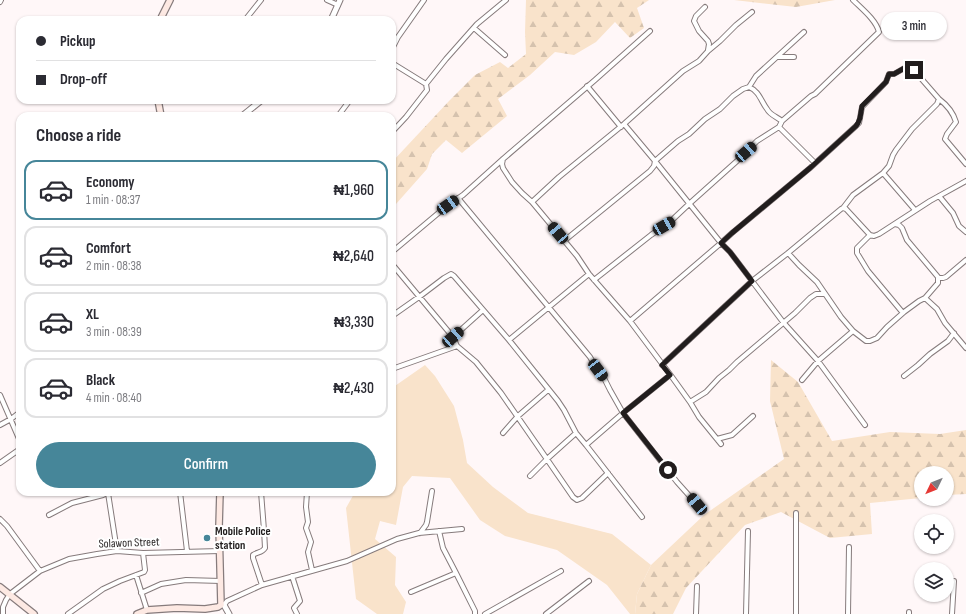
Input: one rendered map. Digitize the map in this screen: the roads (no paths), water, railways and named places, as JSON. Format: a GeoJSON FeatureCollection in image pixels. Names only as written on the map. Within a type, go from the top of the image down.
{"type":"FeatureCollection","features":[{"type":"Feature","properties":{"kind":"main road"},"geometry":{"type":"LineString","coordinates":[[162,16],[170,0]]}},
{"type":"Feature","properties":{"kind":"main road"},"geometry":{"type":"LineString","coordinates":[[137,614],[147,610],[156,612],[211,611],[222,604],[220,496]]}},
{"type":"Feature","properties":{"kind":"main road"},"geometry":{"type":"LineString","coordinates":[[0,587],[34,614]]}},
{"type":"Feature","properties":{"kind":"street"},"geometry":{"type":"LineString","coordinates":[[248,16],[261,0]]}},
{"type":"Feature","properties":{"kind":"street"},"geometry":{"type":"LineString","coordinates":[[327,0],[339,2],[333,16]]}},
{"type":"Feature","properties":{"kind":"street"},"geometry":{"type":"LineString","coordinates":[[396,41],[424,0]]}},
{"type":"Feature","properties":{"kind":"street"},"geometry":{"type":"LineString","coordinates":[[396,128],[427,90],[426,84],[446,59],[488,14],[506,0]]}},
{"type":"Feature","properties":{"kind":"street"},"geometry":{"type":"LineString","coordinates":[[594,280],[651,235],[672,222],[689,204],[757,141],[779,127],[782,121],[815,94],[879,32],[878,27],[853,0]]}},
{"type":"Feature","properties":{"kind":"street"},"geometry":{"type":"LineString","coordinates":[[705,7],[696,16],[694,21],[708,41],[708,50]]}},
{"type":"Feature","properties":{"kind":"street"},"geometry":{"type":"LineString","coordinates":[[532,202],[558,177],[622,125],[683,72],[699,61],[708,50],[752,12]]}},
{"type":"Feature","properties":{"kind":"street"},"geometry":{"type":"LineString","coordinates":[[474,28],[505,55]]}},
{"type":"Feature","properties":{"kind":"street"},"geometry":{"type":"LineString","coordinates":[[396,249],[458,198],[650,31]]}},
{"type":"Feature","properties":{"kind":"street"},"geometry":{"type":"LineString","coordinates":[[564,241],[650,171],[654,166],[655,161],[705,119],[720,109],[733,96],[749,87],[756,76],[804,32]]}},
{"type":"Feature","properties":{"kind":"street"},"geometry":{"type":"LineString","coordinates":[[776,57],[794,57]]}},
{"type":"Feature","properties":{"kind":"street"},"geometry":{"type":"LineString","coordinates":[[396,65],[426,84]]}},
{"type":"Feature","properties":{"kind":"street"},"geometry":{"type":"LineString","coordinates":[[630,321],[815,163],[858,123],[862,106],[886,82],[889,74],[894,74],[908,66],[912,68],[944,103],[954,115],[956,122],[945,139],[966,164]]}},
{"type":"Feature","properties":{"kind":"street"},"geometry":{"type":"LineString","coordinates":[[587,86],[655,161],[721,243],[730,252],[783,322],[818,362],[865,425]]}},
{"type":"Feature","properties":{"kind":"street"},"geometry":{"type":"LineString","coordinates":[[749,87],[753,88],[758,93],[766,109],[782,121]]}},
{"type":"Feature","properties":{"kind":"street"},"geometry":{"type":"LineString","coordinates":[[662,365],[752,281],[843,208],[853,195],[883,173],[889,166],[896,150],[912,129],[937,104],[939,99]]}},
{"type":"Feature","properties":{"kind":"street"},"geometry":{"type":"LineString","coordinates":[[247,112],[257,104]]}},
{"type":"Feature","properties":{"kind":"street"},"geometry":{"type":"LineString","coordinates":[[779,127],[815,163]]}},
{"type":"Feature","properties":{"kind":"street"},"geometry":{"type":"LineString","coordinates":[[503,159],[503,168],[512,182],[532,202],[589,274],[630,321],[690,402],[699,418],[721,444]]}},
{"type":"Feature","properties":{"kind":"street"},"geometry":{"type":"LineString","coordinates":[[883,173],[915,210]]}},
{"type":"Feature","properties":{"kind":"street"},"geometry":{"type":"LineString","coordinates":[[843,208],[846,209],[851,216],[874,236],[915,210],[966,181]]}},
{"type":"Feature","properties":{"kind":"street"},"geometry":{"type":"LineString","coordinates":[[939,196],[954,213],[960,226],[966,232]]}},
{"type":"Feature","properties":{"kind":"street"},"geometry":{"type":"LineString","coordinates":[[458,198],[590,357],[604,378],[623,413],[677,482],[703,512]]}},
{"type":"Feature","properties":{"kind":"street"},"geometry":{"type":"LineString","coordinates":[[788,253],[817,282],[824,294],[853,331],[866,341],[870,341],[876,338],[903,313],[925,298],[938,283],[938,278],[907,240],[902,228],[895,224]]}},
{"type":"Feature","properties":{"kind":"street"},"geometry":{"type":"LineString","coordinates":[[870,234],[857,248],[857,253],[868,271],[903,313]]}},
{"type":"Feature","properties":{"kind":"street"},"geometry":{"type":"LineString","coordinates":[[938,278],[946,277],[966,261]]}},
{"type":"Feature","properties":{"kind":"street"},"geometry":{"type":"LineString","coordinates":[[396,269],[453,337],[457,346],[476,362],[502,393],[573,497],[577,500],[582,498],[608,473]]}},
{"type":"Feature","properties":{"kind":"street"},"geometry":{"type":"LineString","coordinates":[[396,313],[444,278],[451,274],[454,276],[509,340],[564,410],[576,433],[642,517]]}},
{"type":"Feature","properties":{"kind":"street"},"geometry":{"type":"LineString","coordinates":[[509,340],[589,274]]}},
{"type":"Feature","properties":{"kind":"street"},"geometry":{"type":"LineString","coordinates":[[690,402],[706,392],[719,378],[795,313],[810,298],[816,294],[824,294]]}},
{"type":"Feature","properties":{"kind":"street"},"geometry":{"type":"LineString","coordinates":[[925,298],[937,309],[945,323],[966,348]]}},
{"type":"Feature","properties":{"kind":"street"},"geometry":{"type":"LineString","coordinates":[[453,337],[483,310]]}},
{"type":"Feature","properties":{"kind":"street"},"geometry":{"type":"LineString","coordinates":[[802,380],[818,362],[853,331]]}},
{"type":"Feature","properties":{"kind":"street"},"geometry":{"type":"LineString","coordinates":[[904,376],[948,341],[954,333]]}},
{"type":"Feature","properties":{"kind":"street"},"geometry":{"type":"LineString","coordinates":[[396,368],[457,346]]}},
{"type":"Feature","properties":{"kind":"street"},"geometry":{"type":"LineString","coordinates":[[586,445],[670,375]]}},
{"type":"Feature","properties":{"kind":"street"},"geometry":{"type":"LineString","coordinates":[[503,433],[518,416],[548,390]]}},
{"type":"Feature","properties":{"kind":"street"},"geometry":{"type":"LineString","coordinates":[[0,395],[16,431]]}},
{"type":"Feature","properties":{"kind":"street"},"geometry":{"type":"LineString","coordinates":[[0,425],[16,415]]}},
{"type":"Feature","properties":{"kind":"street"},"geometry":{"type":"LineString","coordinates":[[717,439],[732,435],[753,416]]}},
{"type":"Feature","properties":{"kind":"street"},"geometry":{"type":"LineString","coordinates":[[530,476],[576,433]]}},
{"type":"Feature","properties":{"kind":"street"},"geometry":{"type":"LineString","coordinates":[[0,463],[16,452]]}},
{"type":"Feature","properties":{"kind":"street"},"geometry":{"type":"LineString","coordinates":[[419,533],[427,522],[432,491]]}},
{"type":"Feature","properties":{"kind":"street"},"geometry":{"type":"LineString","coordinates":[[49,515],[72,503],[96,496]]}},
{"type":"Feature","properties":{"kind":"street"},"geometry":{"type":"LineString","coordinates":[[110,496],[117,551]]}},
{"type":"Feature","properties":{"kind":"street"},"geometry":{"type":"LineString","coordinates":[[180,496],[187,551]]}},
{"type":"Feature","properties":{"kind":"street"},"geometry":{"type":"LineString","coordinates":[[261,496],[265,548],[261,552],[255,554],[253,558],[262,585]]}},
{"type":"Feature","properties":{"kind":"street"},"geometry":{"type":"LineString","coordinates":[[307,496],[306,507],[308,522],[306,528],[311,542],[308,552],[312,570]]}},
{"type":"Feature","properties":{"kind":"street"},"geometry":{"type":"LineString","coordinates":[[796,513],[796,614]]}},
{"type":"Feature","properties":{"kind":"street"},"geometry":{"type":"LineString","coordinates":[[0,519],[7,526],[40,571]]}},
{"type":"Feature","properties":{"kind":"street"},"geometry":{"type":"LineString","coordinates":[[229,614],[222,604],[262,585],[346,561],[397,539],[419,533],[462,529]]}},
{"type":"Feature","properties":{"kind":"street"},"geometry":{"type":"LineString","coordinates":[[439,531],[443,548],[475,611],[475,614]]}},
{"type":"Feature","properties":{"kind":"street"},"geometry":{"type":"LineString","coordinates":[[746,614],[748,531]]}},
{"type":"Feature","properties":{"kind":"street"},"geometry":{"type":"LineString","coordinates":[[848,614],[849,547]]}},
{"type":"Feature","properties":{"kind":"street","name":"Solawon Street"},"geometry":{"type":"LineString","coordinates":[[10,594],[40,571],[69,559],[117,551],[143,553],[220,551]]}},
{"type":"Feature","properties":{"kind":"street"},"geometry":{"type":"LineString","coordinates":[[68,614],[103,589],[144,572],[143,553]]}},
{"type":"Feature","properties":{"kind":"street"},"geometry":{"type":"LineString","coordinates":[[486,614],[561,571]]}},
{"type":"Feature","properties":{"kind":"street"},"geometry":{"type":"LineString","coordinates":[[411,592],[456,572]]}},
{"type":"Feature","properties":{"kind":"street"},"geometry":{"type":"LineString","coordinates":[[136,575],[147,610]]}},
{"type":"Feature","properties":{"kind":"street"},"geometry":{"type":"LineString","coordinates":[[292,576],[300,601],[294,608],[297,614]]}},
{"type":"Feature","properties":{"kind":"street"},"geometry":{"type":"LineString","coordinates":[[142,593],[161,584],[186,580],[221,581]]}},
{"type":"Feature","properties":{"kind":"street"},"geometry":{"type":"LineString","coordinates":[[546,614],[589,581]]}},
{"type":"Feature","properties":{"kind":"street"},"geometry":{"type":"LineString","coordinates":[[696,614],[697,586]]}},
{"type":"Feature","properties":{"kind":"street"},"geometry":{"type":"LineString","coordinates":[[3,614],[3,607],[10,594]]}},
{"type":"Feature","properties":{"kind":"street"},"geometry":{"type":"LineString","coordinates":[[952,614],[953,602]]}},
{"type":"Feature","properties":{"kind":"place","name":"Mobile Police station"},"geometry":{"type":"Point","coordinates":[207,538]}}]}
